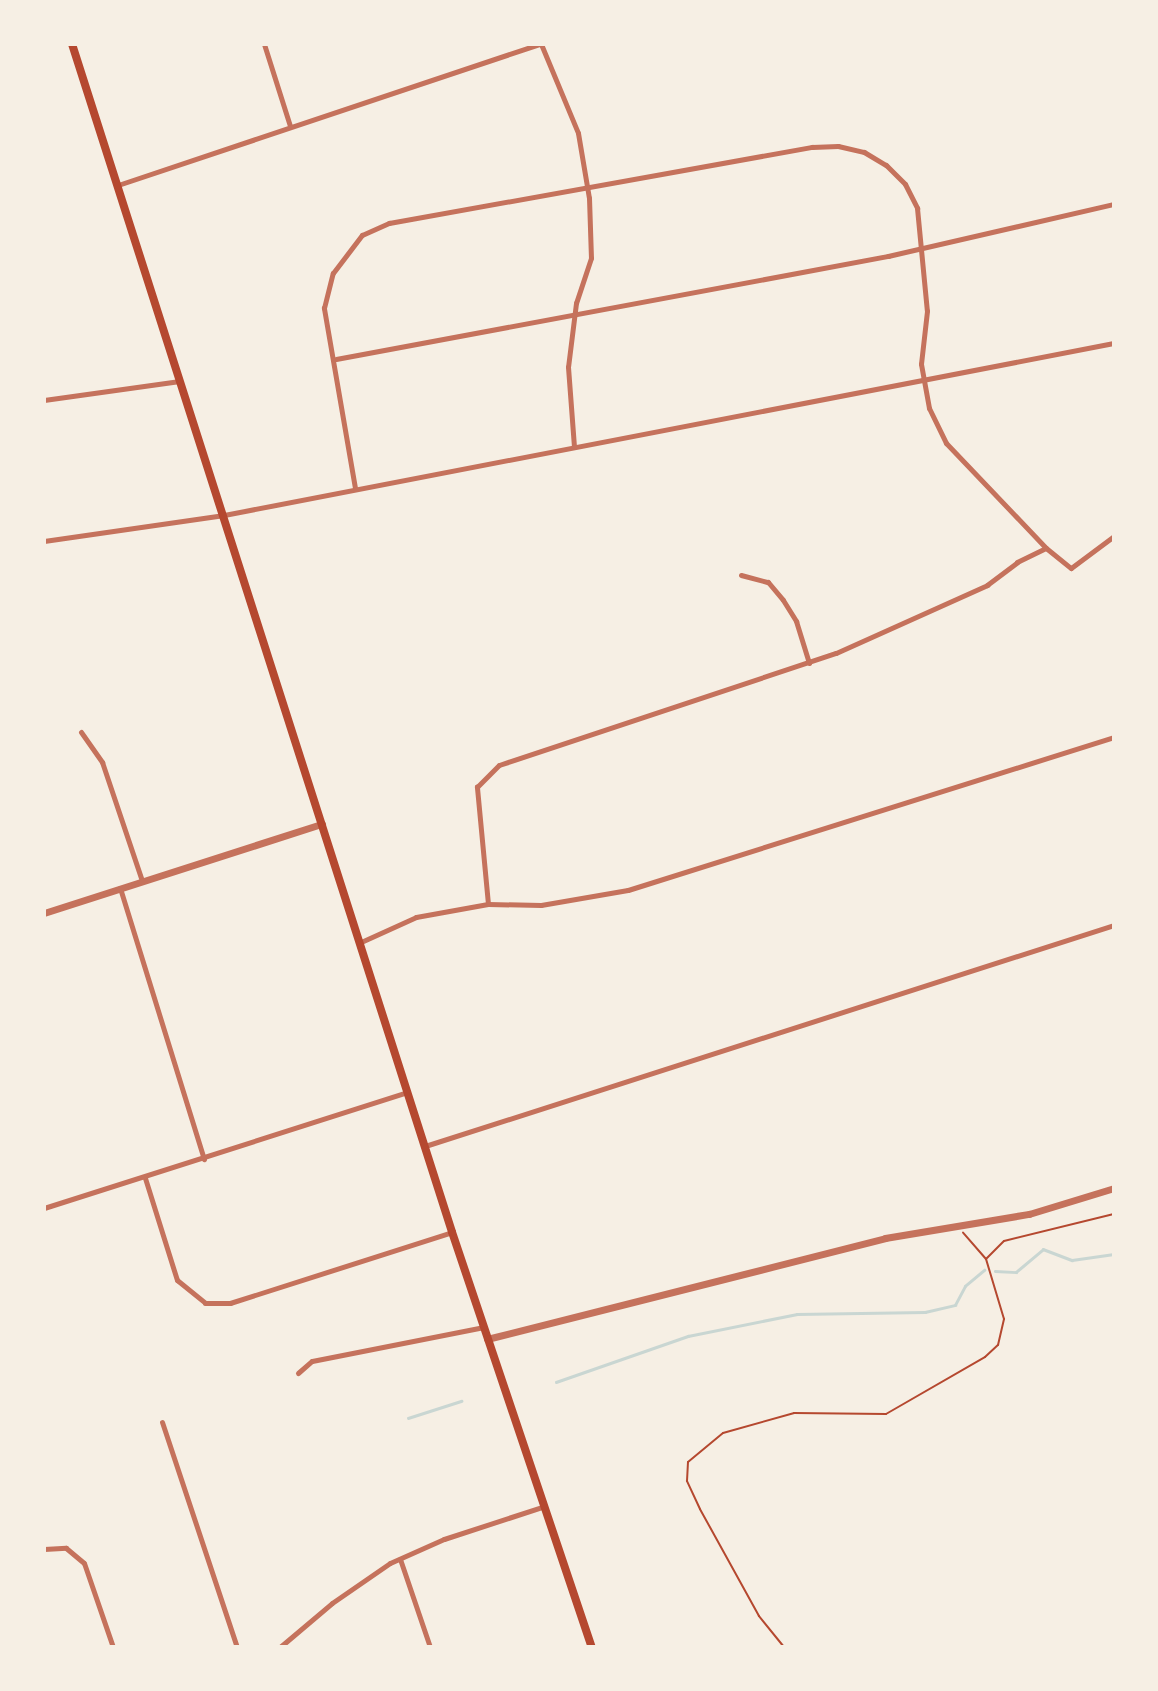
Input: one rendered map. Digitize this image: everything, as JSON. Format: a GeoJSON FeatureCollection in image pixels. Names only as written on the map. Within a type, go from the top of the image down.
{"type":"FeatureCollection","features":[{"type":"Feature","properties":{"kind":"main road"},"geometry":{"type":"LineString","coordinates":[[72,44],[452,1233],[592,1647]]}},
{"type":"Feature","properties":{"kind":"street"},"geometry":{"type":"LineString","coordinates":[[264,44],[289,127]]}},
{"type":"Feature","properties":{"kind":"street"},"geometry":{"type":"LineString","coordinates":[[118,185],[541,44],[573,116],[588,188],[591,258],[573,317],[567,393],[574,446]]}},
{"type":"Feature","properties":{"kind":"street"},"geometry":{"type":"LineString","coordinates":[[355,488],[336,359],[325,319],[325,297],[333,273],[352,244],[389,223],[812,147],[851,148],[886,165],[905,184],[917,208],[927,311],[920,350],[924,383],[929,408],[946,443],[1046,548],[1071,568],[1114,536]]}},
{"type":"Feature","properties":{"kind":"street"},"geometry":{"type":"LineString","coordinates":[[336,359],[573,317],[920,249],[1114,204]]}},
{"type":"Feature","properties":{"kind":"street"},"geometry":{"type":"LineString","coordinates":[[44,541],[224,515],[574,446],[924,383],[1114,343]]}},
{"type":"Feature","properties":{"kind":"street"},"geometry":{"type":"LineString","coordinates":[[44,400],[180,381]]}},
{"type":"Feature","properties":{"kind":"street"},"geometry":{"type":"LineString","coordinates":[[488,904],[476,794],[481,779],[499,765],[809,663],[942,607],[1046,548]]}},
{"type":"Feature","properties":{"kind":"street"},"geometry":{"type":"LineString","coordinates":[[741,575],[768,582],[783,600],[796,621],[809,663]]}},
{"type":"Feature","properties":{"kind":"street"},"geometry":{"type":"LineString","coordinates":[[81,732],[102,762],[142,881]]}},
{"type":"Feature","properties":{"kind":"street"},"geometry":{"type":"LineString","coordinates":[[361,942],[398,922],[488,904],[541,905],[628,890],[1114,737]]}},
{"type":"Feature","properties":{"kind":"street"},"geometry":{"type":"LineString","coordinates":[[44,913],[322,824]]}},
{"type":"Feature","properties":{"kind":"street"},"geometry":{"type":"LineString","coordinates":[[120,888],[204,1159]]}},
{"type":"Feature","properties":{"kind":"street"},"geometry":{"type":"LineString","coordinates":[[425,1146],[1114,926]]}},
{"type":"Feature","properties":{"kind":"street"},"geometry":{"type":"LineString","coordinates":[[44,1208],[408,1092]]}},
{"type":"Feature","properties":{"kind":"street"},"geometry":{"type":"LineString","coordinates":[[145,1178],[177,1280],[205,1303],[230,1303],[452,1233]]}},
{"type":"Feature","properties":{"kind":"street"},"geometry":{"type":"LineString","coordinates":[[487,1339],[875,1241],[1029,1214],[1114,1188]]}},
{"type":"Feature","properties":{"kind":"street"},"geometry":{"type":"LineString","coordinates":[[298,1373],[312,1361],[483,1327]]}},
{"type":"Feature","properties":{"kind":"street"},"geometry":{"type":"LineString","coordinates":[[162,1422],[237,1647]]}},
{"type":"Feature","properties":{"kind":"street"},"geometry":{"type":"LineString","coordinates":[[280,1647],[332,1603],[400,1559],[444,1538],[545,1506]]}},
{"type":"Feature","properties":{"kind":"street"},"geometry":{"type":"LineString","coordinates":[[44,1549],[66,1548],[84,1563],[113,1647]]}},
{"type":"Feature","properties":{"kind":"street"},"geometry":{"type":"LineString","coordinates":[[400,1559],[430,1647]]}},
{"type":"Feature","properties":{"kind":"path"},"geometry":{"type":"LineString","coordinates":[[986,1259],[1004,1241],[1114,1214]]}},
{"type":"Feature","properties":{"kind":"path"},"geometry":{"type":"LineString","coordinates":[[784,1647],[759,1616],[699,1509],[687,1481],[688,1462],[723,1433],[794,1413],[886,1414],[985,1357],[998,1345],[1004,1319],[986,1259],[958,1228]]}},
{"type":"Feature","properties":{"kind":"waterway"},"geometry":{"type":"LineString","coordinates":[[995,1271],[1016,1272],[1043,1249],[1072,1260],[1114,1254]]}},
{"type":"Feature","properties":{"kind":"waterway"},"geometry":{"type":"LineString","coordinates":[[556,1382],[688,1336],[797,1314],[925,1312],[955,1305],[965,1286],[984,1270]]}},
{"type":"Feature","properties":{"kind":"waterway"},"geometry":{"type":"LineString","coordinates":[[408,1418],[461,1401]]}}]}
